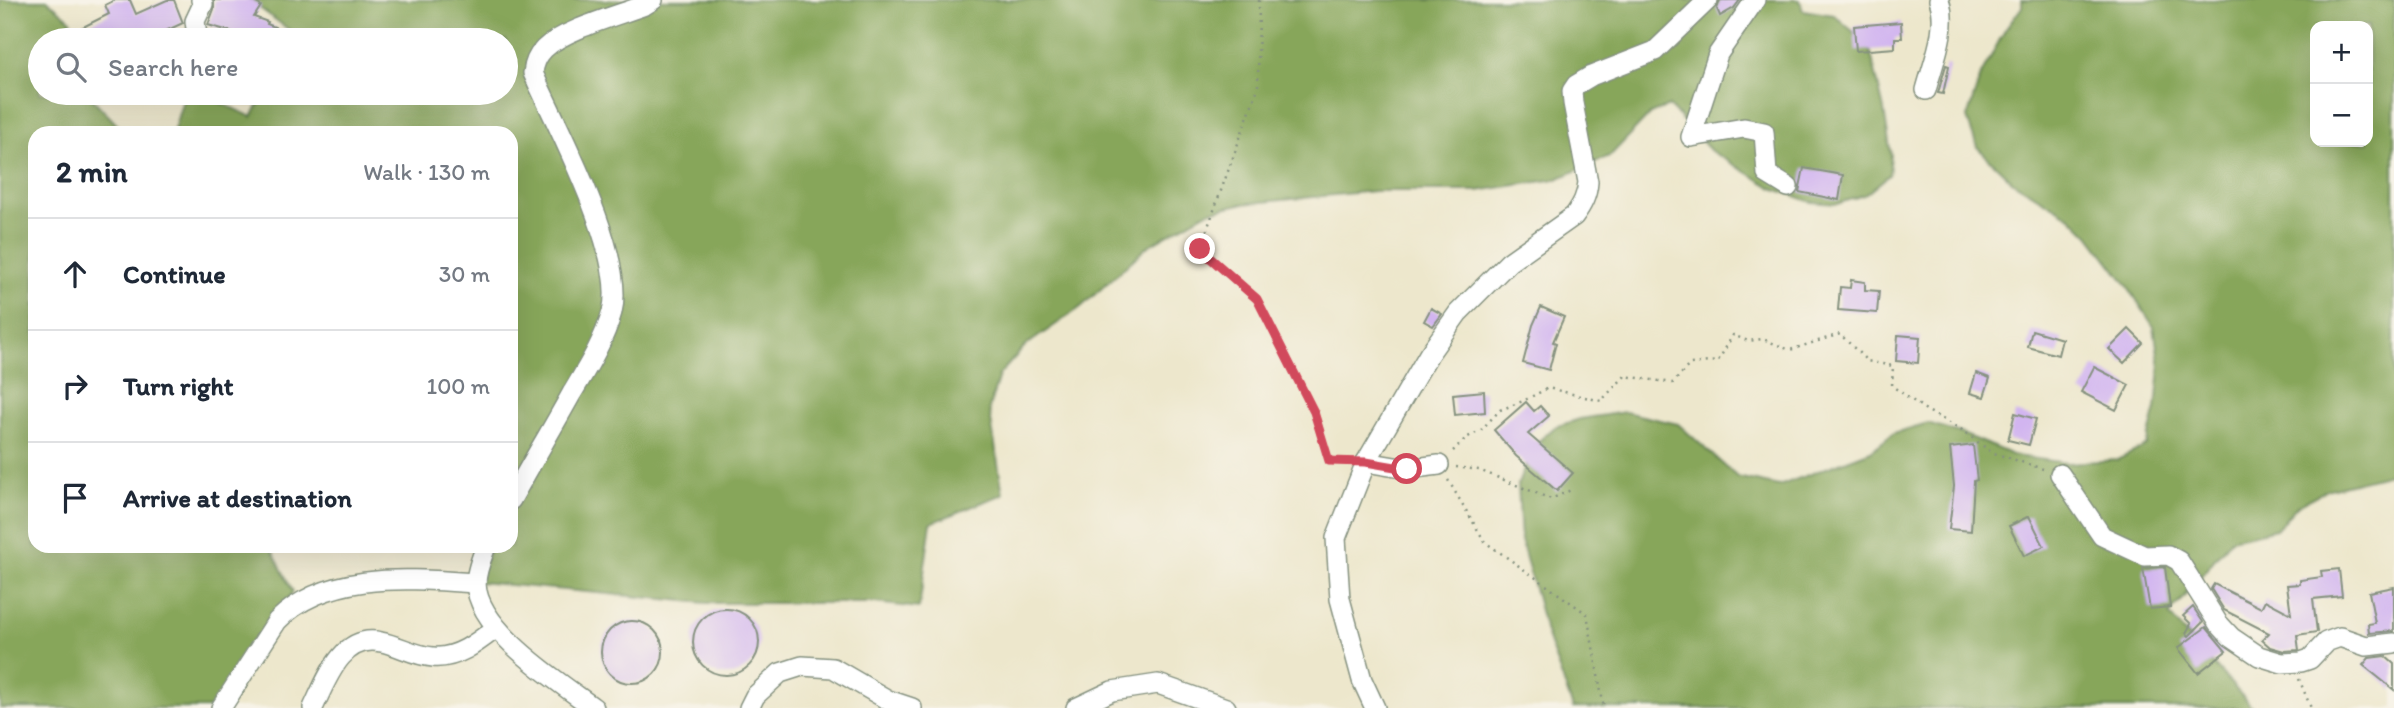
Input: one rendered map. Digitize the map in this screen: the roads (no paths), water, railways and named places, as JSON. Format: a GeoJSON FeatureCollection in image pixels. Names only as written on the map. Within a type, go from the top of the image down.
{"type":"FeatureCollection","features":[{"type":"Feature","properties":{"kind":"street"},"geometry":{"type":"LineString","coordinates":[[196,28],[195,21],[203,4],[201,0]]}},
{"type":"Feature","properties":{"kind":"street"},"geometry":{"type":"LineString","coordinates":[[518,487],[594,356],[612,311],[613,286],[611,266],[596,211],[533,73],[534,62],[545,48],[563,36],[653,0]]}},
{"type":"Feature","properties":{"kind":"street"},"geometry":{"type":"LineString","coordinates":[[1375,708],[1362,680],[1340,599],[1336,538],[1366,462],[1429,354],[1458,313],[1509,262],[1574,216],[1580,208],[1588,192],[1588,182],[1573,103],[1572,91],[1576,85],[1591,76],[1655,51],[1708,0]]}},
{"type":"Feature","properties":{"kind":"street"},"geometry":{"type":"LineString","coordinates":[[1755,0],[1718,54],[1691,137],[1744,128],[1763,132],[1767,174],[1788,187]]}},
{"type":"Feature","properties":{"kind":"street"},"geometry":{"type":"LineString","coordinates":[[1926,90],[1943,12],[1939,0]]}},
{"type":"Feature","properties":{"kind":"street"},"geometry":{"type":"LineString","coordinates":[[1366,462],[1407,469],[1439,465]]}},
{"type":"Feature","properties":{"kind":"street"},"geometry":{"type":"LineString","coordinates":[[2060,474],[2102,536],[2145,556],[2168,555],[2179,561],[2211,613],[2231,637],[2259,656],[2281,663],[2310,659],[2326,642],[2340,637],[2366,646],[2394,643]]}},
{"type":"Feature","properties":{"kind":"street"},"geometry":{"type":"LineString","coordinates":[[484,553],[476,583],[481,607],[496,628],[545,671],[594,708]]}},
{"type":"Feature","properties":{"kind":"street"},"geometry":{"type":"LineString","coordinates":[[220,708],[277,621],[306,600],[334,589],[365,582],[476,583]]}},
{"type":"Feature","properties":{"kind":"street"},"geometry":{"type":"LineString","coordinates":[[313,708],[335,663],[354,645],[378,641],[435,657],[455,654],[471,647],[496,628]]}},
{"type":"Feature","properties":{"kind":"street"},"geometry":{"type":"LineString","coordinates":[[750,708],[755,696],[780,673],[802,666],[833,668],[888,699],[912,708]]}},
{"type":"Feature","properties":{"kind":"street"},"geometry":{"type":"LineString","coordinates":[[1076,708],[1112,691],[1158,684],[1226,708]]}}]}
